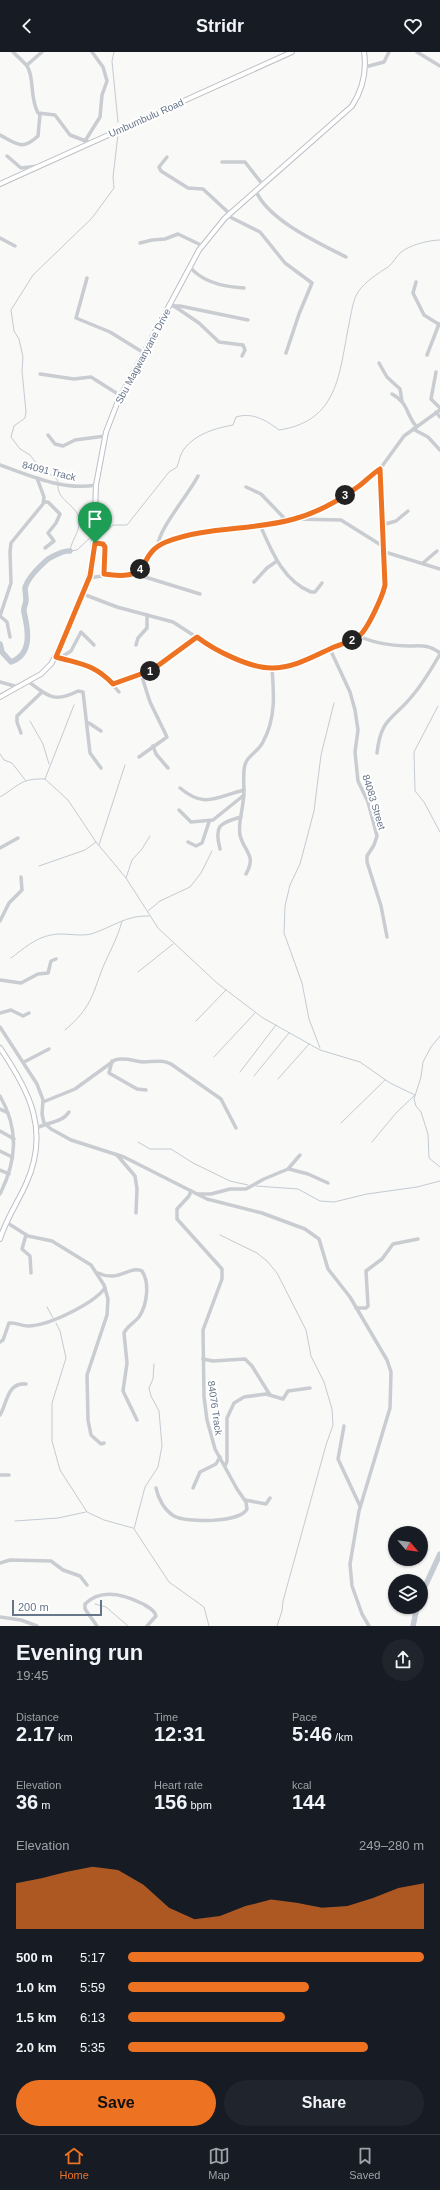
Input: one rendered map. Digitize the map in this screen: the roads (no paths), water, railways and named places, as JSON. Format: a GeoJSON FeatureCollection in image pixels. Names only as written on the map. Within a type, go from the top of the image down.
{"type":"FeatureCollection","features":[{"type":"Feature","properties":{"kind":"main road","name":"Sbu Magwanyane Drive"},"geometry":{"type":"LineString","coordinates":[[0,697],[29,682],[47,669],[58,657],[89,578],[93,563],[96,485],[105,436],[121,396],[144,352],[172,306],[190,267],[203,246],[229,215],[352,106],[363,85],[365,67],[364,52]]}},
{"type":"Feature","properties":{"kind":"main road","name":"Umbumbulu Road"},"geometry":{"type":"LineString","coordinates":[[0,184],[287,53]]}},
{"type":"Feature","properties":{"kind":"main road"},"geometry":{"type":"LineString","coordinates":[[0,1048],[20,1079],[28,1095],[34,1110],[37,1128],[36,1150],[29,1177],[6,1222],[0,1239]]}},
{"type":"Feature","properties":{"kind":"street"},"geometry":{"type":"LineString","coordinates":[[0,135],[21,146],[25,146],[38,136],[40,114],[32,99],[32,78],[27,65],[13,52]]}},
{"type":"Feature","properties":{"kind":"street"},"geometry":{"type":"LineString","coordinates":[[27,65],[42,52]]}},
{"type":"Feature","properties":{"kind":"street"},"geometry":{"type":"LineString","coordinates":[[85,142],[100,117],[102,95],[107,81],[103,67],[92,52]]}},
{"type":"Feature","properties":{"kind":"street"},"geometry":{"type":"LineString","coordinates":[[365,67],[384,62],[389,52]]}},
{"type":"Feature","properties":{"kind":"street"},"geometry":{"type":"LineString","coordinates":[[417,52],[440,66]]}},
{"type":"Feature","properties":{"kind":"street"},"geometry":{"type":"LineString","coordinates":[[40,114],[55,115],[68,133],[85,142],[91,143]]}},
{"type":"Feature","properties":{"kind":"street"},"geometry":{"type":"LineString","coordinates":[[7,156],[21,168],[42,166]]}},
{"type":"Feature","properties":{"kind":"street"},"geometry":{"type":"LineString","coordinates":[[167,157],[159,167],[161,171],[188,188],[203,189],[229,215],[260,232],[285,263],[312,283],[298,314],[286,353]]}},
{"type":"Feature","properties":{"kind":"street"},"geometry":{"type":"LineString","coordinates":[[222,162],[245,162],[263,185]]}},
{"type":"Feature","properties":{"kind":"street"},"geometry":{"type":"LineString","coordinates":[[256,191],[264,206],[295,230],[346,257]]}},
{"type":"Feature","properties":{"kind":"street"},"geometry":{"type":"LineString","coordinates":[[140,243],[165,239],[178,234],[203,246]]}},
{"type":"Feature","properties":{"kind":"street"},"geometry":{"type":"LineString","coordinates":[[0,238],[15,246]]}},
{"type":"Feature","properties":{"kind":"street"},"geometry":{"type":"LineString","coordinates":[[190,267],[203,278],[228,287],[244,288]]}},
{"type":"Feature","properties":{"kind":"street"},"geometry":{"type":"LineString","coordinates":[[87,278],[76,318],[105,330],[144,352]]}},
{"type":"Feature","properties":{"kind":"street"},"geometry":{"type":"LineString","coordinates":[[416,282],[413,293],[423,313],[440,325],[427,355]]}},
{"type":"Feature","properties":{"kind":"street"},"geometry":{"type":"LineString","coordinates":[[172,306],[248,320]]}},
{"type":"Feature","properties":{"kind":"street"},"geometry":{"type":"LineString","coordinates":[[172,306],[199,323],[219,342],[243,345],[245,350],[242,356]]}},
{"type":"Feature","properties":{"kind":"street"},"geometry":{"type":"LineString","coordinates":[[379,363],[387,377],[400,389],[402,401]]}},
{"type":"Feature","properties":{"kind":"street"},"geometry":{"type":"LineString","coordinates":[[436,372],[431,399],[439,410],[440,417]]}},
{"type":"Feature","properties":{"kind":"street"},"geometry":{"type":"LineString","coordinates":[[40,374],[74,379],[89,376],[121,396]]}},
{"type":"Feature","properties":{"kind":"street"},"geometry":{"type":"LineString","coordinates":[[392,394],[402,401],[410,412],[414,428],[428,437],[440,450]]}},
{"type":"Feature","properties":{"kind":"street"},"geometry":{"type":"LineString","coordinates":[[294,520],[348,493],[380,469],[399,442],[414,428],[439,410]]}},
{"type":"Feature","properties":{"kind":"street"},"geometry":{"type":"LineString","coordinates":[[48,435],[55,444],[63,446],[75,440],[105,436]]}},
{"type":"Feature","properties":{"kind":"street","name":"84091 Track"},"geometry":{"type":"LineString","coordinates":[[0,465],[37,478],[58,483],[79,487],[96,485]]}},
{"type":"Feature","properties":{"kind":"street"},"geometry":{"type":"LineString","coordinates":[[83,594],[117,607],[173,622],[212,648],[255,665],[272,668],[293,665],[359,636],[384,590],[384,549],[380,469]]}},
{"type":"Feature","properties":{"kind":"street"},"geometry":{"type":"LineString","coordinates":[[158,546],[160,533],[184,500],[198,476]]}},
{"type":"Feature","properties":{"kind":"street"},"geometry":{"type":"LineString","coordinates":[[37,478],[44,502]]}},
{"type":"Feature","properties":{"kind":"street"},"geometry":{"type":"LineString","coordinates":[[246,487],[261,494],[287,521]]}},
{"type":"Feature","properties":{"kind":"street"},"geometry":{"type":"LineString","coordinates":[[44,502],[48,502],[60,514],[56,523],[48,533],[54,541],[45,548]]}},
{"type":"Feature","properties":{"kind":"street"},"geometry":{"type":"LineString","coordinates":[[10,637],[7,622],[0,616],[12,583],[10,547],[13,539],[44,502]]}},
{"type":"Feature","properties":{"kind":"street"},"geometry":{"type":"LineString","coordinates":[[382,525],[396,521],[408,511]]}},
{"type":"Feature","properties":{"kind":"street"},"geometry":{"type":"LineString","coordinates":[[132,575],[142,567],[151,553],[158,546],[204,531],[294,520],[340,520],[384,549],[440,569]]}},
{"type":"Feature","properties":{"kind":"street"},"geometry":{"type":"LineString","coordinates":[[260,525],[277,561],[289,577],[309,592],[315,592],[322,583]]}},
{"type":"Feature","properties":{"kind":"street"},"geometry":{"type":"LineString","coordinates":[[95,542],[103,544],[105,547],[104,574]]}},
{"type":"Feature","properties":{"kind":"street"},"geometry":{"type":"LineString","coordinates":[[423,563],[438,551]]}},
{"type":"Feature","properties":{"kind":"street"},"geometry":{"type":"LineString","coordinates":[[254,582],[267,568],[277,561]]}},
{"type":"Feature","properties":{"kind":"street"},"geometry":{"type":"LineString","coordinates":[[89,578],[102,576],[104,574],[122,576],[132,575],[145,577],[200,594]]}},
{"type":"Feature","properties":{"kind":"street"},"geometry":{"type":"LineString","coordinates":[[136,645],[139,636],[147,628],[147,615]]}},
{"type":"Feature","properties":{"kind":"street"},"geometry":{"type":"LineString","coordinates":[[58,657],[71,651],[80,632],[94,645]]}},
{"type":"Feature","properties":{"kind":"street"},"geometry":{"type":"LineString","coordinates":[[359,636],[376,642],[404,646],[425,645],[440,653],[413,695],[384,724],[379,737],[377,753]]}},
{"type":"Feature","properties":{"kind":"street"},"geometry":{"type":"LineString","coordinates":[[113,684],[158,666],[197,637]]}},
{"type":"Feature","properties":{"kind":"street","name":"84083 Street"},"geometry":{"type":"LineString","coordinates":[[330,649],[350,692],[355,710],[358,730],[355,747],[358,781],[368,802],[377,836],[374,845],[367,856],[367,862],[381,909],[386,937]]}},
{"type":"Feature","properties":{"kind":"street"},"geometry":{"type":"LineString","coordinates":[[58,657],[96,668],[113,684],[119,692]]}},
{"type":"Feature","properties":{"kind":"street"},"geometry":{"type":"LineString","coordinates":[[246,874],[251,862],[240,835],[240,817],[244,795],[245,763],[262,745],[272,720],[272,668]]}},
{"type":"Feature","properties":{"kind":"street"},"geometry":{"type":"LineString","coordinates":[[139,757],[153,746],[164,740],[166,735],[150,702],[141,674]]}},
{"type":"Feature","properties":{"kind":"street"},"geometry":{"type":"LineString","coordinates":[[0,682],[19,688]]}},
{"type":"Feature","properties":{"kind":"street"},"geometry":{"type":"LineString","coordinates":[[29,682],[42,692],[58,699],[82,691],[88,722],[90,753],[101,768]]}},
{"type":"Feature","properties":{"kind":"street"},"geometry":{"type":"LineString","coordinates":[[21,733],[17,722],[17,716],[42,692]]}},
{"type":"Feature","properties":{"kind":"street"},"geometry":{"type":"LineString","coordinates":[[88,722],[100,731]]}},
{"type":"Feature","properties":{"kind":"street"},"geometry":{"type":"LineString","coordinates":[[153,746],[156,754],[168,768]]}},
{"type":"Feature","properties":{"kind":"street"},"geometry":{"type":"LineString","coordinates":[[180,788],[193,798],[204,802],[244,790]]}},
{"type":"Feature","properties":{"kind":"street"},"geometry":{"type":"LineString","coordinates":[[179,810],[190,821],[209,822],[218,817],[244,795]]}},
{"type":"Feature","properties":{"kind":"street"},"geometry":{"type":"LineString","coordinates":[[220,849],[216,834],[218,828],[225,822],[240,817]]}},
{"type":"Feature","properties":{"kind":"street"},"geometry":{"type":"LineString","coordinates":[[188,842],[196,846],[202,843],[209,822]]}},
{"type":"Feature","properties":{"kind":"street"},"geometry":{"type":"LineString","coordinates":[[0,848],[18,838]]}},
{"type":"Feature","properties":{"kind":"street"},"geometry":{"type":"LineString","coordinates":[[0,921],[9,903],[22,890],[21,877]]}},
{"type":"Feature","properties":{"kind":"street"},"geometry":{"type":"LineString","coordinates":[[0,980],[21,983],[38,974],[48,973],[51,961],[56,959]]}},
{"type":"Feature","properties":{"kind":"street"},"geometry":{"type":"LineString","coordinates":[[0,1013],[11,1010],[23,1016],[29,1013]]}},
{"type":"Feature","properties":{"kind":"street"},"geometry":{"type":"LineString","coordinates":[[0,1026],[37,1084],[43,1102],[42,1114],[44,1123],[71,1140],[116,1154],[196,1194],[217,1202],[262,1213],[305,1229],[314,1234],[320,1241],[328,1268],[356,1308],[387,1360],[391,1377],[390,1408],[360,1506],[355,1530],[350,1575],[358,1603],[369,1626]]}},
{"type":"Feature","properties":{"kind":"street"},"geometry":{"type":"LineString","coordinates":[[24,1062],[49,1049]]}},
{"type":"Feature","properties":{"kind":"street"},"geometry":{"type":"LineString","coordinates":[[43,1102],[75,1089],[112,1061],[126,1058],[143,1062],[162,1061],[171,1064],[221,1099],[236,1128]]}},
{"type":"Feature","properties":{"kind":"street"},"geometry":{"type":"LineString","coordinates":[[112,1061],[109,1074],[136,1089],[146,1090]]}},
{"type":"Feature","properties":{"kind":"street"},"geometry":{"type":"LineString","coordinates":[[0,1096],[8,1113],[14,1139],[9,1174],[1,1191]]}},
{"type":"Feature","properties":{"kind":"street"},"geometry":{"type":"LineString","coordinates":[[0,1109],[8,1113]]}},
{"type":"Feature","properties":{"kind":"street"},"geometry":{"type":"LineString","coordinates":[[37,1128],[44,1123],[62,1119],[69,1112]]}},
{"type":"Feature","properties":{"kind":"street"},"geometry":{"type":"LineString","coordinates":[[0,1131],[14,1139]]}},
{"type":"Feature","properties":{"kind":"street"},"geometry":{"type":"LineString","coordinates":[[0,1150],[12,1157]]}},
{"type":"Feature","properties":{"kind":"street"},"geometry":{"type":"LineString","coordinates":[[116,1154],[135,1176],[137,1189],[136,1214]]}},
{"type":"Feature","properties":{"kind":"street"},"geometry":{"type":"LineString","coordinates":[[196,1194],[211,1194],[230,1189],[246,1189],[257,1182],[289,1169],[300,1155]]}},
{"type":"Feature","properties":{"kind":"street"},"geometry":{"type":"LineString","coordinates":[[289,1169],[308,1174],[328,1183]]}},
{"type":"Feature","properties":{"kind":"street"},"geometry":{"type":"LineString","coordinates":[[0,1170],[9,1174]]}},
{"type":"Feature","properties":{"kind":"street","name":"84076 Track"},"geometry":{"type":"LineString","coordinates":[[191,1191],[189,1196],[177,1209],[177,1219],[220,1265],[223,1276],[203,1330],[204,1397],[207,1420],[213,1443],[245,1500]]}},
{"type":"Feature","properties":{"kind":"street"},"geometry":{"type":"LineString","coordinates":[[6,1222],[26,1235],[52,1241],[91,1265],[98,1272],[109,1277],[116,1277],[136,1269],[142,1271],[144,1275],[146,1292],[145,1306],[124,1333],[127,1363],[123,1391],[137,1420]]}},
{"type":"Feature","properties":{"kind":"street"},"geometry":{"type":"LineString","coordinates":[[26,1235],[22,1250],[30,1257],[31,1273]]}},
{"type":"Feature","properties":{"kind":"street"},"geometry":{"type":"LineString","coordinates":[[356,1308],[368,1307],[365,1275],[367,1270],[382,1259],[393,1244],[418,1239]]}},
{"type":"Feature","properties":{"kind":"street"},"geometry":{"type":"LineString","coordinates":[[98,1272],[105,1288],[108,1303],[107,1315],[87,1378],[88,1420],[90,1435],[102,1444],[104,1442]]}},
{"type":"Feature","properties":{"kind":"street"},"geometry":{"type":"LineString","coordinates":[[0,1342],[3,1340],[9,1323],[28,1326],[53,1321],[95,1297],[105,1288]]}},
{"type":"Feature","properties":{"kind":"street"},"geometry":{"type":"LineString","coordinates":[[203,1359],[213,1361],[245,1359],[252,1366],[270,1395]]}},
{"type":"Feature","properties":{"kind":"street"},"geometry":{"type":"LineString","coordinates":[[0,1415],[10,1391],[19,1384],[26,1384]]}},
{"type":"Feature","properties":{"kind":"street"},"geometry":{"type":"LineString","coordinates":[[225,1466],[227,1461],[227,1418],[232,1405],[244,1397],[270,1395],[283,1399],[288,1391],[310,1388]]}},
{"type":"Feature","properties":{"kind":"street"},"geometry":{"type":"LineString","coordinates":[[344,1426],[338,1459],[360,1506]]}},
{"type":"Feature","properties":{"kind":"street"},"geometry":{"type":"LineString","coordinates":[[193,1488],[200,1472],[216,1464],[220,1457]]}},
{"type":"Feature","properties":{"kind":"street"},"geometry":{"type":"LineString","coordinates":[[0,1475],[9,1475]]}},
{"type":"Feature","properties":{"kind":"street"},"geometry":{"type":"LineString","coordinates":[[156,1488],[158,1496],[169,1513],[179,1518],[195,1521],[243,1515],[247,1510],[245,1500],[266,1504],[270,1498]]}},
{"type":"Feature","properties":{"kind":"street"},"geometry":{"type":"LineString","coordinates":[[0,1564],[10,1560],[50,1561],[64,1571],[80,1576],[87,1585]]}},
{"type":"Feature","properties":{"kind":"street"},"geometry":{"type":"LineString","coordinates":[[97,1626],[85,1609],[85,1604],[94,1599],[114,1594],[130,1598],[153,1610],[156,1616],[147,1626]]}},
{"type":"Feature","properties":{"kind":"street"},"geometry":{"type":"LineString","coordinates":[[0,1617],[21,1620],[37,1626]]}},
{"type":"Feature","properties":{"kind":"waterway"},"geometry":{"type":"LineString","coordinates":[[114,52],[112,61],[118,122]]}},
{"type":"Feature","properties":{"kind":"waterway"},"geometry":{"type":"LineString","coordinates":[[58,482],[56,478],[41,469],[30,455],[20,449],[11,437],[14,426],[25,418],[26,412],[22,371],[23,357],[19,339],[14,331],[11,310],[33,275],[92,218],[114,188],[113,177],[118,135]]}},
{"type":"Feature","properties":{"kind":"waterway"},"geometry":{"type":"LineString","coordinates":[[95,535],[106,532],[113,525],[127,525],[169,472],[177,467],[184,449],[194,439],[206,432],[233,425],[236,417],[242,416],[253,416],[259,418],[279,430],[299,425],[314,417],[325,405],[333,392],[342,360],[352,307],[358,292],[368,281],[390,265],[404,250],[419,244],[440,240]]}},
{"type":"Feature","properties":{"kind":"waterway"},"geometry":{"type":"LineString","coordinates":[[58,485],[61,496],[76,511],[79,521],[78,529],[70,551],[77,550],[92,536]]}},
{"type":"Feature","properties":{"kind":"waterway"},"geometry":{"type":"LineString","coordinates":[[0,644],[2,652],[11,662],[23,653],[27,640],[27,626],[24,610],[26,602],[25,588],[35,572],[48,559],[62,552],[70,551]]}},
{"type":"Feature","properties":{"kind":"waterway"},"geometry":{"type":"LineString","coordinates":[[320,1048],[309,1019],[302,983],[284,933],[285,906],[290,885],[300,864],[314,811],[321,755],[334,703]]}},
{"type":"Feature","properties":{"kind":"waterway"},"geometry":{"type":"LineString","coordinates":[[45,779],[74,705]]}},
{"type":"Feature","properties":{"kind":"waterway"},"geometry":{"type":"LineString","coordinates":[[438,706],[414,752],[415,791],[424,802],[440,832]]}},
{"type":"Feature","properties":{"kind":"waterway"},"geometry":{"type":"LineString","coordinates":[[30,721],[43,744],[49,764]]}},
{"type":"Feature","properties":{"kind":"waterway"},"geometry":{"type":"LineString","coordinates":[[0,754],[4,760],[12,763],[26,781]]}},
{"type":"Feature","properties":{"kind":"waterway"},"geometry":{"type":"LineString","coordinates":[[99,845],[125,765]]}},
{"type":"Feature","properties":{"kind":"waterway"},"geometry":{"type":"LineString","coordinates":[[0,797],[25,781],[45,779],[68,800],[96,842],[126,878],[158,928],[217,983],[263,1018],[320,1050],[360,1062],[390,1083],[415,1095],[396,1113],[372,1142]]}},
{"type":"Feature","properties":{"kind":"waterway"},"geometry":{"type":"LineString","coordinates":[[126,878],[132,860],[142,849],[150,836]]}},
{"type":"Feature","properties":{"kind":"waterway"},"geometry":{"type":"LineString","coordinates":[[39,866],[85,850],[96,842]]}},
{"type":"Feature","properties":{"kind":"waterway"},"geometry":{"type":"LineString","coordinates":[[148,911],[160,901],[190,887],[201,873],[212,851]]}},
{"type":"Feature","properties":{"kind":"waterway"},"geometry":{"type":"LineString","coordinates":[[11,958],[30,944],[45,936],[56,934],[91,934],[126,919],[149,916]]}},
{"type":"Feature","properties":{"kind":"waterway"},"geometry":{"type":"LineString","coordinates":[[65,1030],[74,1022],[90,1001],[122,921]]}},
{"type":"Feature","properties":{"kind":"waterway"},"geometry":{"type":"LineString","coordinates":[[138,972],[173,944]]}},
{"type":"Feature","properties":{"kind":"waterway"},"geometry":{"type":"LineString","coordinates":[[196,1021],[226,990]]}},
{"type":"Feature","properties":{"kind":"waterway"},"geometry":{"type":"LineString","coordinates":[[214,1057],[255,1013]]}},
{"type":"Feature","properties":{"kind":"waterway"},"geometry":{"type":"LineString","coordinates":[[240,1072],[276,1025]]}},
{"type":"Feature","properties":{"kind":"waterway"},"geometry":{"type":"LineString","coordinates":[[254,1076],[289,1033]]}},
{"type":"Feature","properties":{"kind":"waterway"},"geometry":{"type":"LineString","coordinates":[[440,1036],[431,1047],[423,1062],[421,1077],[414,1099],[416,1106],[421,1112],[428,1134],[429,1158],[440,1167]]}},
{"type":"Feature","properties":{"kind":"waterway"},"geometry":{"type":"LineString","coordinates":[[278,1079],[309,1044]]}},
{"type":"Feature","properties":{"kind":"waterway"},"geometry":{"type":"LineString","coordinates":[[341,1123],[385,1080]]}},
{"type":"Feature","properties":{"kind":"waterway"},"geometry":{"type":"LineString","coordinates":[[138,1142],[150,1149],[171,1149],[193,1163],[230,1181],[248,1185]]}},
{"type":"Feature","properties":{"kind":"waterway"},"geometry":{"type":"LineString","coordinates":[[256,1186],[298,1189],[320,1201],[334,1202],[367,1194],[417,1187],[440,1181]]}},
{"type":"Feature","properties":{"kind":"waterway"},"geometry":{"type":"LineString","coordinates":[[220,1235],[257,1253],[267,1261],[277,1273],[306,1330],[311,1356],[324,1382],[332,1409],[333,1425],[326,1445],[277,1626]]}},
{"type":"Feature","properties":{"kind":"waterway"},"geometry":{"type":"LineString","coordinates":[[47,1307],[53,1318]]}},
{"type":"Feature","properties":{"kind":"waterway"},"geometry":{"type":"LineString","coordinates":[[56,1323],[60,1331],[66,1358],[52,1403],[52,1441],[60,1470],[87,1512],[104,1520],[133,1528]]}},
{"type":"Feature","properties":{"kind":"waterway"},"geometry":{"type":"LineString","coordinates":[[154,1364],[153,1379],[149,1388],[151,1396],[159,1411],[162,1446],[158,1467],[145,1487],[134,1529],[169,1582],[204,1607],[209,1626]]}},
{"type":"Feature","properties":{"kind":"waterway"},"geometry":{"type":"LineString","coordinates":[[15,1521],[58,1518],[86,1512]]}},
{"type":"Feature","properties":{"kind":"waterway"},"geometry":{"type":"LineString","coordinates":[[428,1580],[440,1554]]}},
{"type":"Feature","properties":{"kind":"waterway"},"geometry":{"type":"LineString","coordinates":[[95,1604],[106,1607],[128,1626]]}},
{"type":"Feature","properties":{"kind":"waterway"},"geometry":{"type":"LineString","coordinates":[[413,1626],[416,1614]]}}]}
